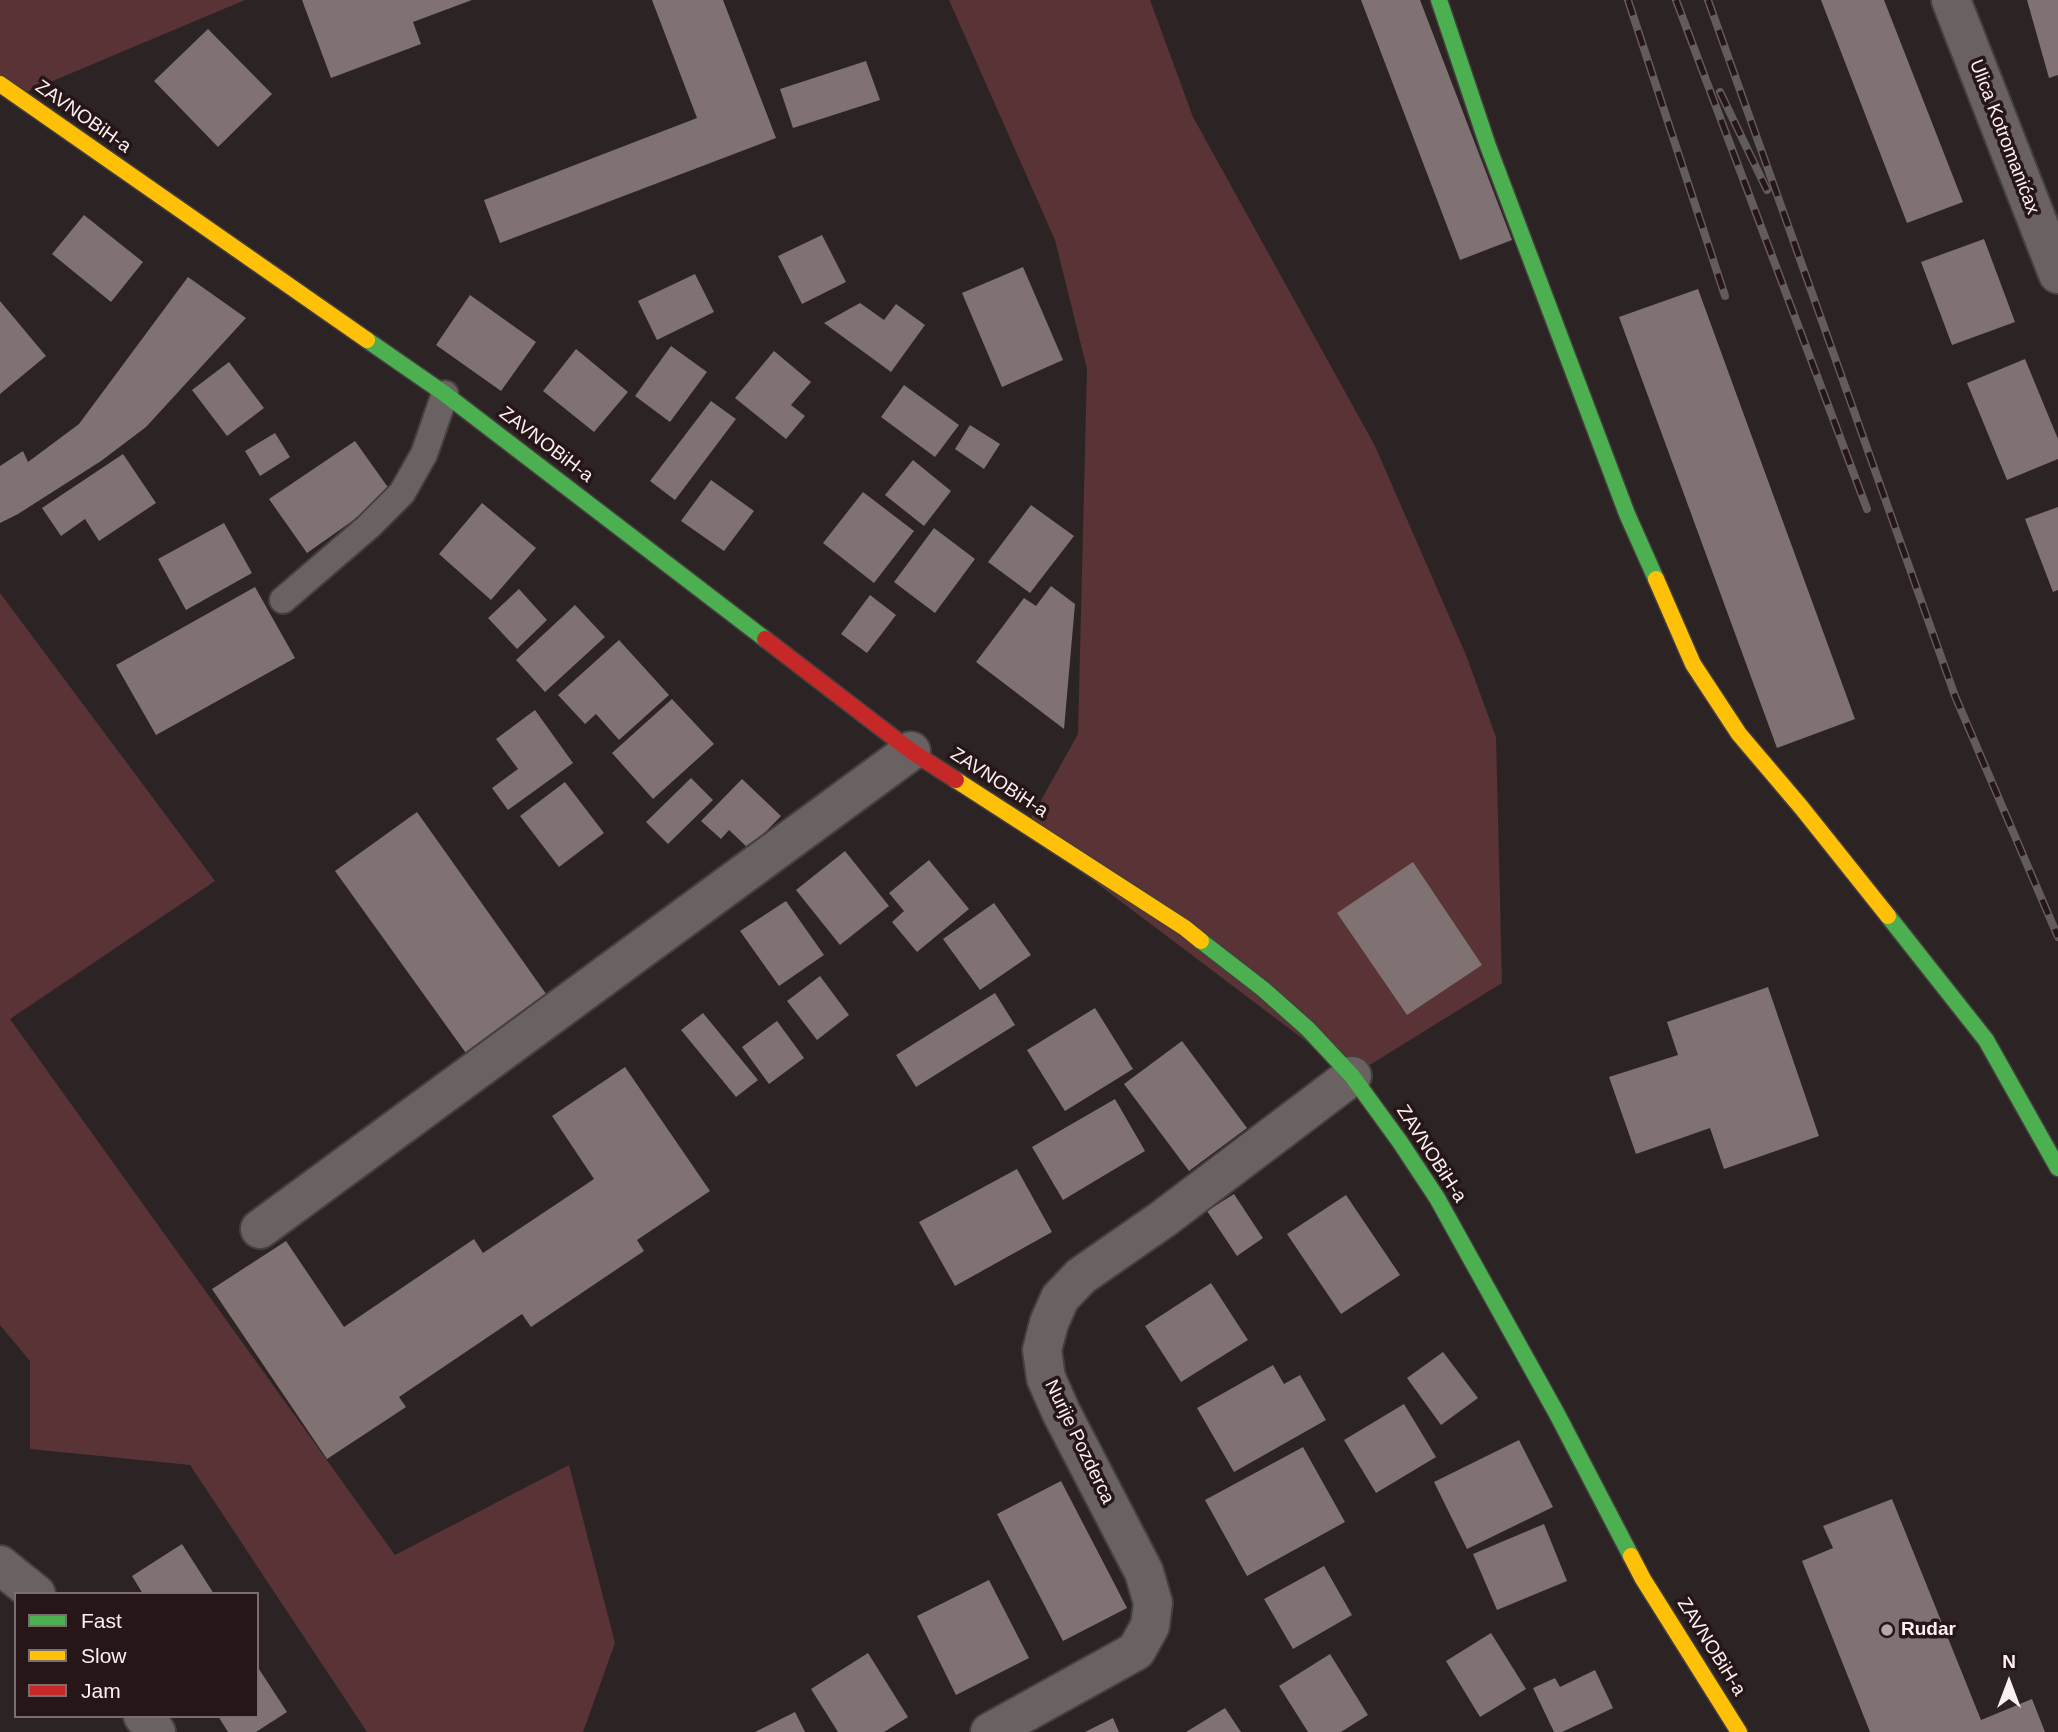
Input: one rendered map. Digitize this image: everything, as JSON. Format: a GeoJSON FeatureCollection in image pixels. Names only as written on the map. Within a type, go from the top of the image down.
{"type":"FeatureCollection","features":[{"type":"Feature","properties":{"kind":"main road"},"geometry":{"type":"LineString","coordinates":[[1439,0],[1488,146],[1627,514],[1693,664],[1739,734],[1801,807],[1986,1040],[2058,1168]]}},
{"type":"Feature","properties":{"kind":"main road","name":"ZAVNOBiH-a"},"geometry":{"type":"LineString","coordinates":[[0,84],[445,394],[911,751],[1185,928],[1263,989],[1308,1029],[1352,1076],[1437,1198],[1557,1414],[1643,1578],[1739,1732]]}},
{"type":"Feature","properties":{"kind":"street","name":"Ulica Kotromanićax"},"geometry":{"type":"LineString","coordinates":[[1951,0],[2058,274]]}},
{"type":"Feature","properties":{"kind":"street"},"geometry":{"type":"LineString","coordinates":[[260,1229],[911,751]]}},
{"type":"Feature","properties":{"kind":"street","name":"Nurije Pozderca"},"geometry":{"type":"LineString","coordinates":[[990,1732],[1136,1651],[1150,1626],[1153,1604],[1144,1572],[1046,1378],[1042,1350],[1049,1323],[1060,1298],[1081,1276],[1163,1219],[1352,1076]]}},
{"type":"Feature","properties":{"kind":"street"},"geometry":{"type":"LineString","coordinates":[[0,1565],[34,1592]]}},
{"type":"Feature","properties":{"kind":"street"},"geometry":{"type":"LineString","coordinates":[[145,1718],[156,1732]]}},
{"type":"Feature","properties":{"kind":"lane"},"geometry":{"type":"LineString","coordinates":[[283,600],[369,526],[402,493],[424,454],[445,394]]}},
{"type":"Feature","properties":{"kind":"shaded area"},"geometry":{"type":"Polygon","coordinates":[[[0,0],[245,0],[17,96],[0,84],[0,0]]]}},
{"type":"Feature","properties":{"kind":"shaded area"},"geometry":{"type":"Polygon","coordinates":[[[949,0],[1150,0],[1193,117],[1375,446],[1466,655],[1496,737],[1502,983],[1352,1076],[1025,829],[1078,734],[1087,369],[1055,240],[949,0]]]}},
{"type":"Feature","properties":{"kind":"shaded area"},"geometry":{"type":"Polygon","coordinates":[[[0,593],[215,881],[10,1019],[395,1555],[569,1465],[615,1643],[583,1732],[367,1732],[190,1465],[30,1449],[30,1361],[0,1325],[0,593]]]}},
{"type":"Feature","properties":{"kind":"building"},"geometry":{"type":"Polygon","coordinates":[[[302,0],[472,0],[413,22],[421,44],[331,78],[302,0]]]}},
{"type":"Feature","properties":{"kind":"building"},"geometry":{"type":"Polygon","coordinates":[[[652,0],[723,0],[776,138],[500,243],[484,200],[697,118],[652,0]]]}},
{"type":"Feature","properties":{"kind":"building"},"geometry":{"type":"Polygon","coordinates":[[[1361,0],[1420,0],[1512,240],[1460,260],[1361,0]]]}},
{"type":"Feature","properties":{"kind":"building"},"geometry":{"type":"Polygon","coordinates":[[[1821,0],[1884,0],[1963,202],[1907,223],[1821,0]]]}},
{"type":"Feature","properties":{"kind":"building"},"geometry":{"type":"Polygon","coordinates":[[[2027,0],[2058,0],[2058,75],[2049,78],[2027,0]]]}},
{"type":"Feature","properties":{"kind":"building"},"geometry":{"type":"Polygon","coordinates":[[[208,29],[272,94],[218,147],[154,81],[208,29]]]}},
{"type":"Feature","properties":{"kind":"building"},"geometry":{"type":"Polygon","coordinates":[[[866,61],[880,100],[793,128],[780,89],[866,61]]]}},
{"type":"Feature","properties":{"kind":"building"},"geometry":{"type":"Polygon","coordinates":[[[84,215],[143,262],[111,302],[52,254],[84,215]]]}},
{"type":"Feature","properties":{"kind":"building"},"geometry":{"type":"Polygon","coordinates":[[[822,235],[846,282],[802,304],[778,256],[822,235]]]}},
{"type":"Feature","properties":{"kind":"building"},"geometry":{"type":"Polygon","coordinates":[[[1984,239],[2015,322],[1952,345],[1921,262],[1984,239]]]}},
{"type":"Feature","properties":{"kind":"building"},"geometry":{"type":"Polygon","coordinates":[[[1023,267],[1063,360],[1002,387],[962,293],[1023,267]]]}},
{"type":"Feature","properties":{"kind":"building"},"geometry":{"type":"Polygon","coordinates":[[[695,274],[714,312],[657,340],[638,301],[695,274]]]}},
{"type":"Feature","properties":{"kind":"building"},"geometry":{"type":"Polygon","coordinates":[[[188,277],[246,318],[146,427],[101,461],[0,523],[0,466],[23,451],[28,462],[79,424],[188,277]]]}},
{"type":"Feature","properties":{"kind":"building"},"geometry":{"type":"Polygon","coordinates":[[[1698,289],[1855,719],[1777,748],[1619,317],[1698,289]]]}},
{"type":"Feature","properties":{"kind":"building"},"geometry":{"type":"Polygon","coordinates":[[[470,295],[536,342],[501,391],[436,345],[470,295]]]}},
{"type":"Feature","properties":{"kind":"building"},"geometry":{"type":"Polygon","coordinates":[[[0,301],[46,356],[0,394],[0,301]]]}},
{"type":"Feature","properties":{"kind":"building"},"geometry":{"type":"Polygon","coordinates":[[[860,303],[884,320],[896,304],[925,325],[891,372],[824,323],[860,303]]]}},
{"type":"Feature","properties":{"kind":"building"},"geometry":{"type":"Polygon","coordinates":[[[671,346],[707,372],[670,422],[635,396],[671,346]]]}},
{"type":"Feature","properties":{"kind":"building"},"geometry":{"type":"Polygon","coordinates":[[[576,349],[628,392],[594,432],[543,391],[576,349]]]}},
{"type":"Feature","properties":{"kind":"building"},"geometry":{"type":"Polygon","coordinates":[[[774,351],[811,382],[791,405],[805,416],[786,439],[735,398],[774,351]]]}},
{"type":"Feature","properties":{"kind":"building"},"geometry":{"type":"Polygon","coordinates":[[[2025,359],[2058,439],[2058,459],[2007,480],[1967,383],[2025,359]]]}},
{"type":"Feature","properties":{"kind":"building"},"geometry":{"type":"Polygon","coordinates":[[[229,362],[264,408],[227,436],[192,390],[229,362]]]}},
{"type":"Feature","properties":{"kind":"building"},"geometry":{"type":"Polygon","coordinates":[[[904,385],[959,425],[935,457],[881,417],[904,385]]]}},
{"type":"Feature","properties":{"kind":"building"},"geometry":{"type":"Polygon","coordinates":[[[711,401],[736,419],[675,500],[650,481],[711,401]]]}},
{"type":"Feature","properties":{"kind":"building"},"geometry":{"type":"Polygon","coordinates":[[[970,425],[1000,444],[984,469],[955,449],[970,425]]]}},
{"type":"Feature","properties":{"kind":"building"},"geometry":{"type":"Polygon","coordinates":[[[275,433],[290,457],[260,476],[245,451],[275,433]]]}},
{"type":"Feature","properties":{"kind":"building"},"geometry":{"type":"Polygon","coordinates":[[[355,441],[392,493],[307,553],[269,499],[355,441]]]}},
{"type":"Feature","properties":{"kind":"building"},"geometry":{"type":"Polygon","coordinates":[[[123,454],[156,503],[99,541],[85,519],[61,536],[42,508],[123,454]]]}},
{"type":"Feature","properties":{"kind":"building"},"geometry":{"type":"Polygon","coordinates":[[[913,460],[951,491],[924,526],[885,495],[913,460]]]}},
{"type":"Feature","properties":{"kind":"building"},"geometry":{"type":"Polygon","coordinates":[[[711,480],[754,511],[724,551],[681,521],[711,480]]]}},
{"type":"Feature","properties":{"kind":"building"},"geometry":{"type":"Polygon","coordinates":[[[863,492],[914,531],[874,583],[823,543],[863,492]]]}},
{"type":"Feature","properties":{"kind":"building"},"geometry":{"type":"Polygon","coordinates":[[[482,503],[536,548],[491,600],[439,554],[482,503]]]}},
{"type":"Feature","properties":{"kind":"building"},"geometry":{"type":"Polygon","coordinates":[[[1031,505],[1074,536],[1030,593],[988,562],[1031,505]]]}},
{"type":"Feature","properties":{"kind":"building"},"geometry":{"type":"Polygon","coordinates":[[[2058,507],[2058,590],[2053,592],[2025,519],[2058,507]]]}},
{"type":"Feature","properties":{"kind":"building"},"geometry":{"type":"Polygon","coordinates":[[[224,523],[252,573],[186,610],[158,559],[224,523]]]}},
{"type":"Feature","properties":{"kind":"building"},"geometry":{"type":"Polygon","coordinates":[[[934,528],[975,559],[935,613],[894,582],[934,528]]]}},
{"type":"Feature","properties":{"kind":"building"},"geometry":{"type":"Polygon","coordinates":[[[1051,586],[1075,604],[1064,729],[976,662],[1024,598],[1036,606],[1051,586]]]}},
{"type":"Feature","properties":{"kind":"building"},"geometry":{"type":"Polygon","coordinates":[[[255,587],[295,658],[156,735],[116,665],[255,587]]]}},
{"type":"Feature","properties":{"kind":"building"},"geometry":{"type":"Polygon","coordinates":[[[519,589],[547,620],[517,649],[488,618],[519,589]]]}},
{"type":"Feature","properties":{"kind":"building"},"geometry":{"type":"Polygon","coordinates":[[[870,595],[896,615],[867,653],[841,634],[870,595]]]}},
{"type":"Feature","properties":{"kind":"building"},"geometry":{"type":"Polygon","coordinates":[[[575,605],[605,637],[545,692],[516,660],[575,605]]]}},
{"type":"Feature","properties":{"kind":"building"},"geometry":{"type":"Polygon","coordinates":[[[619,640],[669,695],[619,740],[596,714],[585,724],[558,695],[619,640]]]}},
{"type":"Feature","properties":{"kind":"building"},"geometry":{"type":"Polygon","coordinates":[[[672,699],[714,744],[653,799],[612,753],[672,699]]]}},
{"type":"Feature","properties":{"kind":"building"},"geometry":{"type":"Polygon","coordinates":[[[535,710],[573,763],[508,810],[492,788],[518,769],[496,739],[535,710]]]}},
{"type":"Feature","properties":{"kind":"building"},"geometry":{"type":"Polygon","coordinates":[[[691,778],[713,800],[668,844],[646,822],[691,778]]]}},
{"type":"Feature","properties":{"kind":"building"},"geometry":{"type":"Polygon","coordinates":[[[742,779],[781,816],[749,849],[729,830],[721,839],[701,821],[742,779]]]}},
{"type":"Feature","properties":{"kind":"building"},"geometry":{"type":"Polygon","coordinates":[[[565,782],[604,833],[559,867],[520,816],[565,782]]]}},
{"type":"Feature","properties":{"kind":"building"},"geometry":{"type":"Polygon","coordinates":[[[417,812],[549,998],[468,1056],[335,871],[417,812]]]}},
{"type":"Feature","properties":{"kind":"building"},"geometry":{"type":"Polygon","coordinates":[[[845,851],[889,906],[840,945],[796,890],[845,851]]]}},
{"type":"Feature","properties":{"kind":"building"},"geometry":{"type":"Polygon","coordinates":[[[929,860],[969,909],[917,952],[892,922],[904,911],[889,893],[929,860]]]}},
{"type":"Feature","properties":{"kind":"building"},"geometry":{"type":"Polygon","coordinates":[[[1413,862],[1482,965],[1407,1015],[1337,913],[1413,862]]]}},
{"type":"Feature","properties":{"kind":"building"},"geometry":{"type":"Polygon","coordinates":[[[786,901],[824,955],[779,986],[740,931],[786,901]]]}},
{"type":"Feature","properties":{"kind":"building"},"geometry":{"type":"Polygon","coordinates":[[[994,903],[1031,955],[980,990],[943,939],[994,903]]]}},
{"type":"Feature","properties":{"kind":"building"},"geometry":{"type":"Polygon","coordinates":[[[820,976],[849,1015],[817,1040],[787,1001],[820,976]]]}},
{"type":"Feature","properties":{"kind":"building"},"geometry":{"type":"Polygon","coordinates":[[[1768,987],[1819,1136],[1724,1169],[1710,1128],[1636,1154],[1609,1077],[1678,1055],[1667,1022],[1768,987]]]}},
{"type":"Feature","properties":{"kind":"building"},"geometry":{"type":"Polygon","coordinates":[[[995,993],[1015,1025],[916,1087],[896,1055],[995,993]]]}},
{"type":"Feature","properties":{"kind":"building"},"geometry":{"type":"Polygon","coordinates":[[[1095,1008],[1133,1069],[1065,1111],[1027,1050],[1095,1008]]]}},
{"type":"Feature","properties":{"kind":"building"},"geometry":{"type":"Polygon","coordinates":[[[703,1013],[758,1080],[736,1097],[681,1030],[703,1013]]]}},
{"type":"Feature","properties":{"kind":"building"},"geometry":{"type":"Polygon","coordinates":[[[777,1021],[804,1058],[769,1084],[742,1047],[777,1021]]]}},
{"type":"Feature","properties":{"kind":"building"},"geometry":{"type":"Polygon","coordinates":[[[1182,1041],[1247,1128],[1189,1171],[1124,1084],[1182,1041]]]}},
{"type":"Feature","properties":{"kind":"building"},"geometry":{"type":"Polygon","coordinates":[[[625,1067],[710,1191],[637,1240],[644,1251],[531,1327],[522,1314],[399,1397],[406,1407],[327,1459],[212,1289],[286,1241],[344,1327],[474,1239],[483,1253],[594,1179],[552,1116],[625,1067]]]}},
{"type":"Feature","properties":{"kind":"building"},"geometry":{"type":"Polygon","coordinates":[[[1115,1099],[1145,1151],[1063,1200],[1032,1147],[1115,1099]]]}},
{"type":"Feature","properties":{"kind":"building"},"geometry":{"type":"Polygon","coordinates":[[[1017,1169],[1052,1232],[955,1286],[919,1222],[1017,1169]]]}},
{"type":"Feature","properties":{"kind":"building"},"geometry":{"type":"Polygon","coordinates":[[[1234,1194],[1263,1238],[1237,1256],[1207,1211],[1234,1194]]]}},
{"type":"Feature","properties":{"kind":"building"},"geometry":{"type":"Polygon","coordinates":[[[1346,1195],[1400,1275],[1341,1314],[1287,1234],[1346,1195]]]}},
{"type":"Feature","properties":{"kind":"building"},"geometry":{"type":"Polygon","coordinates":[[[1211,1283],[1248,1340],[1181,1382],[1145,1326],[1211,1283]]]}},
{"type":"Feature","properties":{"kind":"building"},"geometry":{"type":"Polygon","coordinates":[[[1443,1352],[1478,1398],[1441,1425],[1407,1378],[1443,1352]]]}},
{"type":"Feature","properties":{"kind":"building"},"geometry":{"type":"Polygon","coordinates":[[[1273,1365],[1284,1384],[1300,1375],[1326,1420],[1234,1472],[1197,1408],[1273,1365]]]}},
{"type":"Feature","properties":{"kind":"building"},"geometry":{"type":"Polygon","coordinates":[[[1404,1404],[1436,1457],[1376,1493],[1344,1440],[1404,1404]]]}},
{"type":"Feature","properties":{"kind":"building"},"geometry":{"type":"Polygon","coordinates":[[[1519,1440],[1553,1507],[1467,1549],[1434,1482],[1519,1440]]]}},
{"type":"Feature","properties":{"kind":"building"},"geometry":{"type":"Polygon","coordinates":[[[1303,1447],[1345,1522],[1247,1576],[1205,1500],[1303,1447]]]}},
{"type":"Feature","properties":{"kind":"building"},"geometry":{"type":"Polygon","coordinates":[[[1061,1481],[1127,1608],[1063,1641],[997,1514],[1061,1481]]]}},
{"type":"Feature","properties":{"kind":"building","name":"Rudar"},"geometry":{"type":"Polygon","coordinates":[[[1892,1499],[1981,1720],[2032,1699],[2045,1732],[1870,1732],[1802,1561],[1833,1548],[1823,1526],[1892,1499]]]}},
{"type":"Feature","properties":{"kind":"building"},"geometry":{"type":"Polygon","coordinates":[[[1544,1524],[1567,1581],[1497,1610],[1473,1554],[1544,1524]]]}},
{"type":"Feature","properties":{"kind":"building"},"geometry":{"type":"Polygon","coordinates":[[[182,1544],[213,1592],[142,1592],[132,1576],[182,1544]]]}},
{"type":"Feature","properties":{"kind":"building"},"geometry":{"type":"Polygon","coordinates":[[[1324,1566],[1352,1615],[1293,1649],[1264,1599],[1324,1566]]]}},
{"type":"Feature","properties":{"kind":"building"},"geometry":{"type":"Polygon","coordinates":[[[989,1580],[1029,1658],[956,1695],[917,1616],[989,1580]]]}},
{"type":"Feature","properties":{"kind":"building"},"geometry":{"type":"Polygon","coordinates":[[[1491,1633],[1526,1689],[1480,1717],[1446,1661],[1491,1633]]]}},
{"type":"Feature","properties":{"kind":"building"},"geometry":{"type":"Polygon","coordinates":[[[868,1653],[908,1717],[884,1732],[838,1732],[811,1689],[868,1653]]]}},
{"type":"Feature","properties":{"kind":"building"},"geometry":{"type":"Polygon","coordinates":[[[1330,1654],[1368,1715],[1341,1732],[1308,1732],[1279,1686],[1330,1654]]]}},
{"type":"Feature","properties":{"kind":"building"},"geometry":{"type":"Polygon","coordinates":[[[259,1669],[287,1712],[256,1732],[228,1732],[219,1718],[259,1718],[259,1669]]]}},
{"type":"Feature","properties":{"kind":"building"},"geometry":{"type":"Polygon","coordinates":[[[1595,1670],[1613,1708],[1562,1732],[1554,1732],[1533,1688],[1555,1678],[1560,1687],[1595,1670]]]}},
{"type":"Feature","properties":{"kind":"building"},"geometry":{"type":"Polygon","coordinates":[[[1225,1708],[1241,1732],[1186,1732],[1225,1708]]]}},
{"type":"Feature","properties":{"kind":"building"},"geometry":{"type":"Polygon","coordinates":[[[795,1712],[805,1732],[755,1732],[795,1712]]]}},
{"type":"Feature","properties":{"kind":"building"},"geometry":{"type":"Polygon","coordinates":[[[1113,1718],[1119,1732],[1085,1732],[1113,1718]]]}},
{"type":"Feature","properties":{"kind":"railway"},"geometry":{"type":"LineString","coordinates":[[1628,0],[1725,296]]}},
{"type":"Feature","properties":{"kind":"railway"},"geometry":{"type":"LineString","coordinates":[[1676,0],[1867,509]]}},
{"type":"Feature","properties":{"kind":"railway"},"geometry":{"type":"LineString","coordinates":[[1708,0],[1955,696],[2058,937]]}},
{"type":"Feature","properties":{"kind":"railway"},"geometry":{"type":"LineString","coordinates":[[1720,92],[1767,190]]}},
{"type":"Feature","properties":{"kind":"traffic: fast"},"geometry":{"type":"LineString","coordinates":[[1439,0],[1488,146],[1627,514],[1656,579]]}},
{"type":"Feature","properties":{"kind":"traffic: fast"},"geometry":{"type":"LineString","coordinates":[[367,340],[445,394],[765,639]]}},
{"type":"Feature","properties":{"kind":"traffic: fast"},"geometry":{"type":"LineString","coordinates":[[1888,916],[1986,1040],[2058,1168]]}},
{"type":"Feature","properties":{"kind":"traffic: fast"},"geometry":{"type":"LineString","coordinates":[[1201,941],[1263,989],[1308,1029],[1352,1076],[1400,1142],[1437,1198],[1557,1414],[1631,1556]]}},
{"type":"Feature","properties":{"kind":"traffic: slow"},"geometry":{"type":"LineString","coordinates":[[0,84],[367,340]]}},
{"type":"Feature","properties":{"kind":"traffic: slow"},"geometry":{"type":"LineString","coordinates":[[1656,579],[1693,664],[1739,734],[1888,916]]}},
{"type":"Feature","properties":{"kind":"traffic: slow"},"geometry":{"type":"LineString","coordinates":[[956,780],[1201,941]]}},
{"type":"Feature","properties":{"kind":"traffic: slow"},"geometry":{"type":"LineString","coordinates":[[1631,1556],[1739,1732]]}},
{"type":"Feature","properties":{"kind":"traffic: jam"},"geometry":{"type":"LineString","coordinates":[[765,639],[911,751],[956,780]]}},
{"type":"Feature","properties":{"kind":"place","name":"Rudar"},"geometry":{"type":"Point","coordinates":[1887,1630]}}]}
